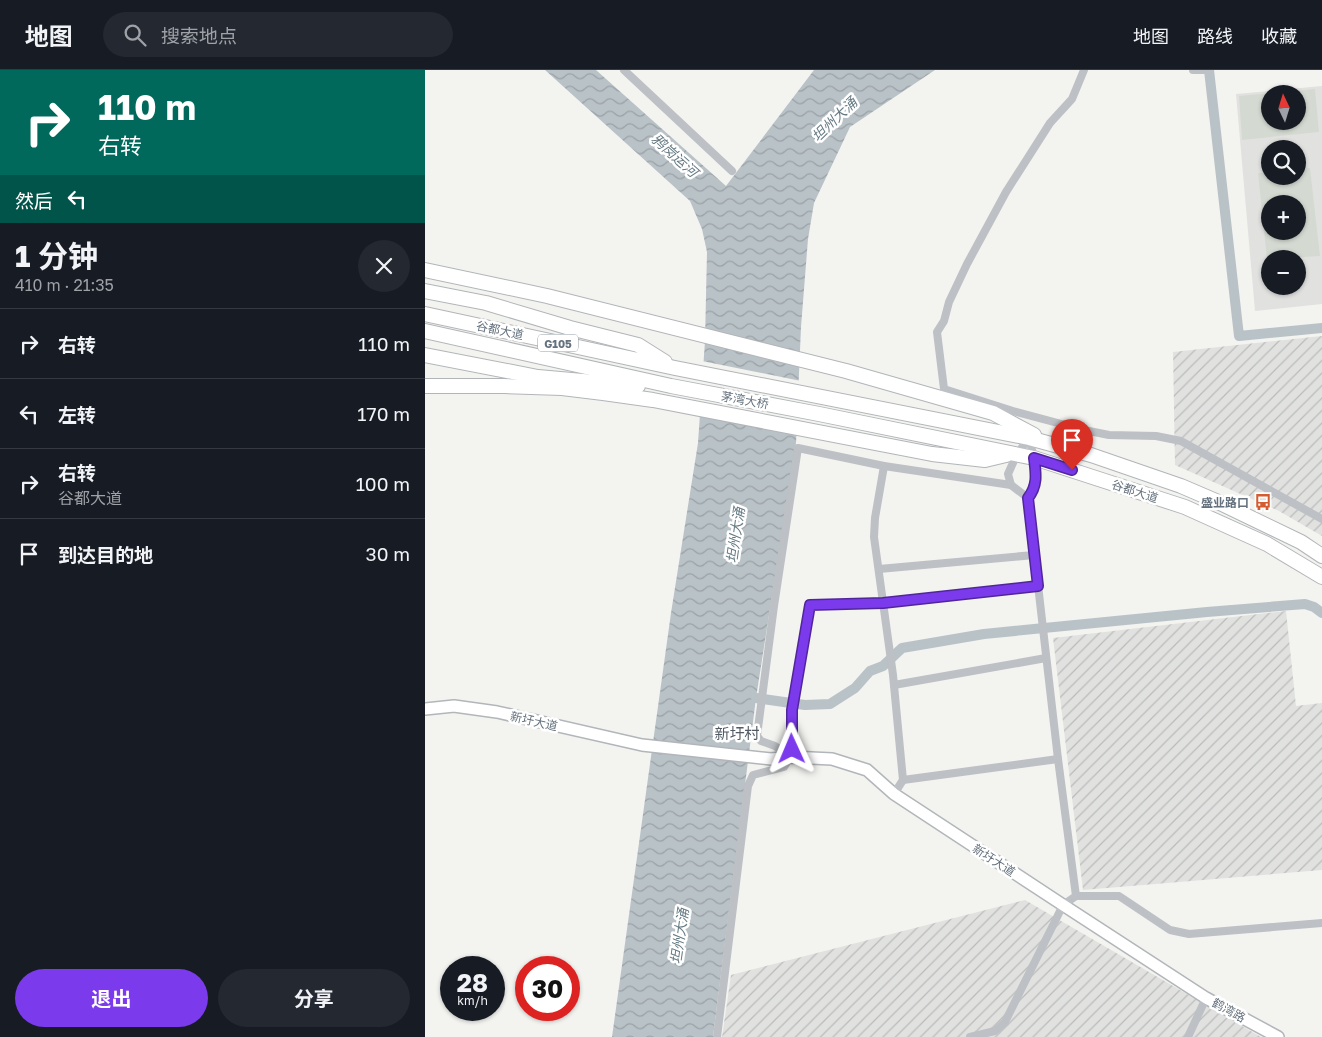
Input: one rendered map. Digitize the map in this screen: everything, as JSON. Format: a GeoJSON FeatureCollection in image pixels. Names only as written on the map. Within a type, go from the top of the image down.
{"type":"FeatureCollection","features":[{"type":"Feature","properties":{"kind":"highway"},"geometry":{"type":"LineString","coordinates":[[425,270],[618,313],[855,374],[993,413],[1053,445]]}},
{"type":"Feature","properties":{"kind":"highway"},"geometry":{"type":"LineString","coordinates":[[425,291],[486,303],[570,328],[638,345],[675,368]]}},
{"type":"Feature","properties":{"kind":"highway","name":"谷都大道"},"geometry":{"type":"LineString","coordinates":[[425,314],[675,368]]}},
{"type":"Feature","properties":{"kind":"highway","name":"谷都大道"},"geometry":{"type":"LineString","coordinates":[[425,331],[671,386]]}},
{"type":"Feature","properties":{"kind":"highway"},"geometry":{"type":"LineString","coordinates":[[425,355],[538,376],[651,388],[671,386]]}},
{"type":"Feature","properties":{"kind":"highway","name":"茅湾大桥"},"geometry":{"type":"LineString","coordinates":[[675,368],[822,398]]}},
{"type":"Feature","properties":{"kind":"highway"},"geometry":{"type":"LineString","coordinates":[[425,386],[562,388],[636,398],[931,454],[985,460],[1013,454]]}},
{"type":"Feature","properties":{"kind":"highway","name":"茅湾大桥"},"geometry":{"type":"LineString","coordinates":[[671,386],[819,414]]}},
{"type":"Feature","properties":{"kind":"highway","name":"谷都大道"},"geometry":{"type":"LineString","coordinates":[[822,398],[1029,438],[1091,455],[1181,486],[1216,501],[1301,542],[1322,556]]}},
{"type":"Feature","properties":{"kind":"highway","name":"谷都大道"},"geometry":{"type":"LineString","coordinates":[[819,414],[1034,458],[1185,507],[1267,544],[1322,577]]}},
{"type":"Feature","properties":{"kind":"street"},"geometry":{"type":"LineString","coordinates":[[624,70],[731,171]]}},
{"type":"Feature","properties":{"kind":"street"},"geometry":{"type":"LineString","coordinates":[[1084,70],[1072,99],[1050,123],[1005,192],[949,302],[944,321],[937,332],[944,389],[1013,411],[1084,430],[1109,435],[1156,436],[1181,441],[1322,519]]}},
{"type":"Feature","properties":{"kind":"street"},"geometry":{"type":"LineString","coordinates":[[1193,70],[1207,70]]}},
{"type":"Feature","properties":{"kind":"street"},"geometry":{"type":"LineString","coordinates":[[1011,485],[1008,474],[1013,454],[1029,438]]}},
{"type":"Feature","properties":{"kind":"street"},"geometry":{"type":"LineString","coordinates":[[1028,498],[1035,490],[1037,476],[1029,438]]}},
{"type":"Feature","properties":{"kind":"street"},"geometry":{"type":"LineString","coordinates":[[791,758],[775,746],[761,741],[757,736],[798,448],[884,466],[1011,485],[1028,498],[1076,896]]}},
{"type":"Feature","properties":{"kind":"street"},"geometry":{"type":"LineString","coordinates":[[884,466],[875,518],[874,537],[894,685],[903,780],[894,794]]}},
{"type":"Feature","properties":{"kind":"street"},"geometry":{"type":"LineString","coordinates":[[879,569],[1034,555]]}},
{"type":"Feature","properties":{"kind":"street"},"geometry":{"type":"LineString","coordinates":[[717,1037],[748,786],[753,775],[784,767],[791,758],[792,710],[810,605],[883,603],[1038,586]]}},
{"type":"Feature","properties":{"kind":"street"},"geometry":{"type":"LineString","coordinates":[[894,685],[1046,658]]}},
{"type":"Feature","properties":{"kind":"street","name":"新圩大道"},"geometry":{"type":"LineString","coordinates":[[425,709],[454,706],[497,712],[642,745],[771,759],[832,759],[867,770],[894,794],[1207,998]]}},
{"type":"Feature","properties":{"kind":"street"},"geometry":{"type":"LineString","coordinates":[[903,780],[1058,759]]}},
{"type":"Feature","properties":{"kind":"street"},"geometry":{"type":"LineString","coordinates":[[969,1037],[995,1031],[1005,1022],[1063,905],[1076,896],[1119,896],[1170,930],[1189,934],[1322,922]]}},
{"type":"Feature","properties":{"kind":"street"},"geometry":{"type":"LineString","coordinates":[[1188,1037],[1207,998]]}},
{"type":"Feature","properties":{"kind":"street","name":"鹤湾路"},"geometry":{"type":"LineString","coordinates":[[1207,998],[1278,1037]]}},
{"type":"Feature","properties":{"kind":"shaded area"},"geometry":{"type":"Polygon","coordinates":[[[1322,86],[1322,304],[1255,311],[1236,94],[1261,92],[1261,130],[1306,130],[1306,87],[1322,86]]]}},
{"type":"Feature","properties":{"kind":"shaded area"},"geometry":{"type":"Polygon","coordinates":[[[1315,89],[1319,132],[1242,140],[1239,96],[1261,94],[1261,130],[1306,130],[1306,90],[1315,89]]]}},
{"type":"Feature","properties":{"kind":"shaded area"},"geometry":{"type":"Polygon","coordinates":[[[1306,168],[1310,168],[1320,256],[1306,257],[1306,250],[1266,250],[1265,240],[1306,240],[1306,195],[1261,195],[1261,202],[1258,173],[1261,173],[1261,185],[1306,185],[1306,168]]]}},
{"type":"Feature","properties":{"kind":"shaded area"},"geometry":{"type":"Polygon","coordinates":[[[1322,336],[1322,536],[1279,511],[1175,465],[1173,352],[1322,336]]]}},
{"type":"Feature","properties":{"kind":"shaded area"},"geometry":{"type":"Polygon","coordinates":[[[1286,611],[1296,706],[1322,703],[1322,870],[1083,890],[1053,638],[1286,611]]]}},
{"type":"Feature","properties":{"kind":"shaded area"},"geometry":{"type":"Polygon","coordinates":[[[1025,900],[1261,1037],[722,1037],[731,975],[1025,900]]]}},
{"type":"Feature","properties":{"kind":"water"},"geometry":{"type":"Polygon","coordinates":[[[545,70],[596,70],[726,186],[814,70],[935,70],[850,127],[814,203],[808,239],[801,327],[796,443],[756,698],[713,1037],[612,1037],[671,613],[698,443],[705,341],[707,252],[702,229],[690,201],[545,70]]]}},
{"type":"Feature","properties":{"kind":"pier"},"geometry":{"type":"Polygon","coordinates":[[[702,361],[801,381],[799,427],[698,406],[702,361]]]}},
{"type":"Feature","properties":{"kind":"waterway"},"geometry":{"type":"LineString","coordinates":[[1209,70],[1239,336],[1322,328]]}},
{"type":"Feature","properties":{"kind":"waterway"},"geometry":{"type":"LineString","coordinates":[[756,698],[805,705],[830,704],[855,688],[870,671],[883,666],[902,648],[984,634],[1305,604],[1314,607],[1322,613]]}},
{"type":"Feature","properties":{"kind":"place","name":"盛业路口"},"geometry":{"type":"Point","coordinates":[1263,502]}},
{"type":"Feature","properties":{"kind":"district","name":"新圩村"},"geometry":{"type":"Point","coordinates":[737,733]}},
{"type":"Feature","properties":{"kind":"route"},"geometry":{"type":"LineString","coordinates":[[792,749],[792,710],[810,605],[883,603],[1038,586],[1028,498],[1035,490],[1037,476],[1034,458],[1072,470]]}},
{"type":"Feature","properties":{"kind":"water label","name":"坦州大涌"},"geometry":{"type":"Point","coordinates":[834,119]}},
{"type":"Feature","properties":{"kind":"water label","name":"鸦岗运河"},"geometry":{"type":"Point","coordinates":[675,155]}},
{"type":"Feature","properties":{"kind":"water label","name":"坦州大涌"},"geometry":{"type":"Point","coordinates":[735,535]}},
{"type":"Feature","properties":{"kind":"water label","name":"坦州大涌"},"geometry":{"type":"Point","coordinates":[679,936]}}]}
